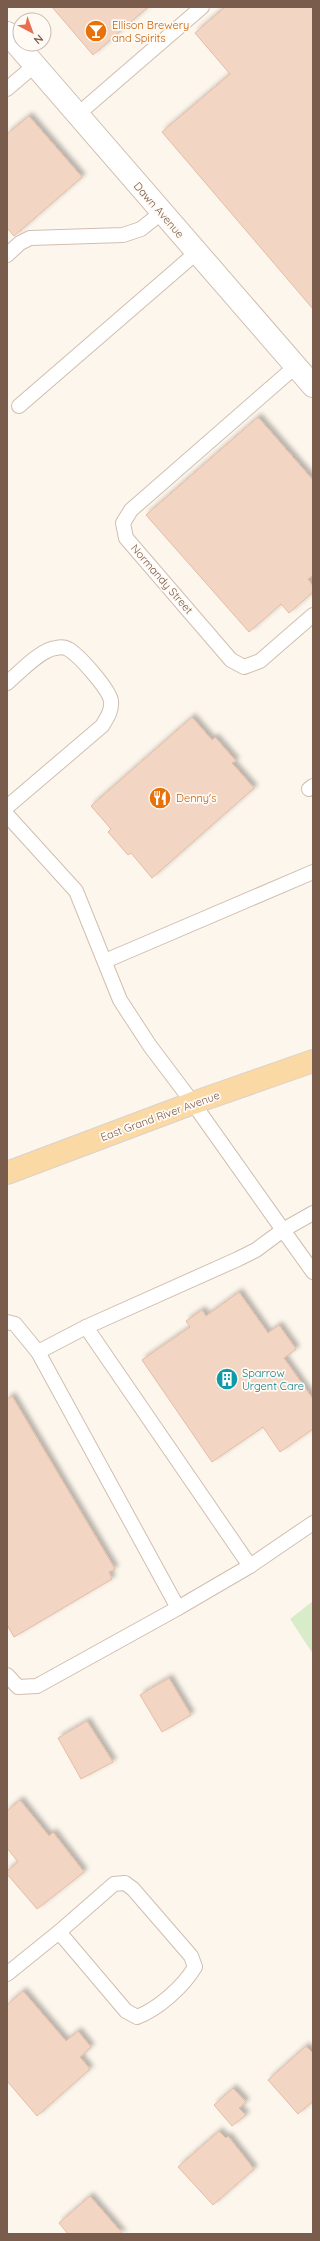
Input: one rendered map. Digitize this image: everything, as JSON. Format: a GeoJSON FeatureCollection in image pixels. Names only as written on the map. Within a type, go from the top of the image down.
{"type":"FeatureCollection","features":[{"type":"Feature","properties":{"kind":"main road","name":"East Grand River Avenue"},"geometry":{"type":"LineString","coordinates":[[7,1173],[193,1103],[313,1061]]}},
{"type":"Feature","properties":{"kind":"street","name":"Dawn Avenue"},"geometry":{"type":"LineString","coordinates":[[7,33],[161,213],[313,386]]}},
{"type":"Feature","properties":{"kind":"lane"},"geometry":{"type":"LineString","coordinates":[[77,115],[202,7]]}},
{"type":"Feature","properties":{"kind":"lane"},"geometry":{"type":"LineString","coordinates":[[7,89],[35,65]]}},
{"type":"Feature","properties":{"kind":"lane"},"geometry":{"type":"LineString","coordinates":[[7,255],[30,238],[123,235],[140,229],[161,213]]}},
{"type":"Feature","properties":{"kind":"lane"},"geometry":{"type":"LineString","coordinates":[[19,406],[196,252]]}},
{"type":"Feature","properties":{"kind":"lane","name":"Normandy Street"},"geometry":{"type":"LineString","coordinates":[[296,366],[131,510],[124,523],[126,538],[232,660],[244,667],[260,662],[313,615]]}},
{"type":"Feature","properties":{"kind":"lane"},"geometry":{"type":"LineString","coordinates":[[7,683],[44,652],[55,648],[67,648],[76,654],[107,690],[111,700],[110,715],[102,726],[7,807]]}},
{"type":"Feature","properties":{"kind":"lane"},"geometry":{"type":"LineString","coordinates":[[7,815],[76,891],[120,1000],[150,1046],[193,1103],[313,1272]]}},
{"type":"Feature","properties":{"kind":"lane"},"geometry":{"type":"LineString","coordinates":[[105,961],[313,872]]}},
{"type":"Feature","properties":{"kind":"lane"},"geometry":{"type":"LineString","coordinates":[[38,1352],[86,1327],[256,1250],[283,1230],[313,1213]]}},
{"type":"Feature","properties":{"kind":"lane"},"geometry":{"type":"LineString","coordinates":[[7,1322],[15,1324],[38,1352],[178,1608]]}},
{"type":"Feature","properties":{"kind":"lane"},"geometry":{"type":"LineString","coordinates":[[86,1327],[250,1566]]}},
{"type":"Feature","properties":{"kind":"lane"},"geometry":{"type":"LineString","coordinates":[[7,1675],[18,1687],[37,1686],[178,1608],[250,1566],[313,1523]]}},
{"type":"Feature","properties":{"kind":"lane"},"geometry":{"type":"LineString","coordinates":[[7,1974],[60,1932],[114,1884],[125,1883],[133,1888],[191,1956],[195,1967],[189,1977],[150,2012],[137,2017],[126,2011],[60,1932]]}},
{"type":"Feature","properties":{"kind":"green space"},"geometry":{"type":"Polygon","coordinates":[[[313,1601],[313,1654],[290,1619],[313,1601]]]}},
{"type":"Feature","properties":{"kind":"building","name":"Ellison Brewery and Spirits"},"geometry":{"type":"Polygon","coordinates":[[[52,7],[148,7],[93,55],[52,7]]]}},
{"type":"Feature","properties":{"kind":"building"},"geometry":{"type":"Polygon","coordinates":[[[225,7],[313,7],[313,309],[162,132],[230,74],[195,33],[225,7]]]}},
{"type":"Feature","properties":{"kind":"building"},"geometry":{"type":"Polygon","coordinates":[[[29,116],[82,177],[14,236],[7,228],[7,134],[29,116]]]}},
{"type":"Feature","properties":{"kind":"building"},"geometry":{"type":"Polygon","coordinates":[[[258,417],[313,480],[313,575],[308,579],[313,586],[313,592],[289,613],[281,604],[249,632],[146,515],[258,417]]]}},
{"type":"Feature","properties":{"kind":"building"},"geometry":{"type":"Polygon","coordinates":[[[192,717],[212,740],[215,737],[236,761],[232,763],[254,788],[152,878],[131,853],[128,855],[108,832],[111,829],[91,806],[192,717]]]}},
{"type":"Feature","properties":{"kind":"building","name":"Sparrow Urgent Care"},"geometry":{"type":"Polygon","coordinates":[[[239,1292],[268,1333],[279,1325],[296,1349],[284,1358],[313,1399],[313,1429],[280,1452],[263,1427],[212,1462],[142,1360],[190,1327],[186,1321],[202,1310],[206,1316],[239,1292]]]}},
{"type":"Feature","properties":{"kind":"building"},"geometry":{"type":"Polygon","coordinates":[[[12,1396],[115,1569],[109,1572],[112,1579],[14,1637],[7,1625],[7,1399],[12,1396]]]}},
{"type":"Feature","properties":{"kind":"building"},"geometry":{"type":"Polygon","coordinates":[[[169,1678],[191,1715],[162,1732],[140,1695],[169,1678]]]}},
{"type":"Feature","properties":{"kind":"building"},"geometry":{"type":"Polygon","coordinates":[[[87,1721],[113,1762],[81,1779],[58,1738],[87,1721]]]}},
{"type":"Feature","properties":{"kind":"building"},"geometry":{"type":"Polygon","coordinates":[[[20,1800],[49,1836],[53,1832],[84,1872],[37,1909],[7,1874],[7,1871],[18,1862],[7,1848],[7,1811],[20,1800]]]}},
{"type":"Feature","properties":{"kind":"building"},"geometry":{"type":"Polygon","coordinates":[[[23,1991],[66,2041],[78,2031],[91,2047],[80,2057],[90,2069],[37,2116],[7,2081],[7,2005],[23,1991]]]}},
{"type":"Feature","properties":{"kind":"building"},"geometry":{"type":"Polygon","coordinates":[[[306,2046],[313,2053],[313,2101],[298,2114],[268,2080],[306,2046]]]}},
{"type":"Feature","properties":{"kind":"building"},"geometry":{"type":"Polygon","coordinates":[[[233,2088],[246,2102],[239,2108],[246,2115],[232,2126],[214,2105],[233,2088]]]}},
{"type":"Feature","properties":{"kind":"building"},"geometry":{"type":"Polygon","coordinates":[[[219,2131],[226,2138],[228,2136],[254,2169],[213,2205],[178,2167],[219,2131]]]}},
{"type":"Feature","properties":{"kind":"building"},"geometry":{"type":"Polygon","coordinates":[[[90,2196],[123,2234],[68,2234],[59,2223],[90,2196]]]}},
{"type":"Feature","properties":{"kind":"place","name":"Ellison Brewery and Spirits"},"geometry":{"type":"Point","coordinates":[96,31]}},
{"type":"Feature","properties":{"kind":"place","name":"Denny's"},"geometry":{"type":"Point","coordinates":[160,798]}},
{"type":"Feature","properties":{"kind":"place","name":"Sparrow Urgent Care"},"geometry":{"type":"Point","coordinates":[227,1379]}}]}
